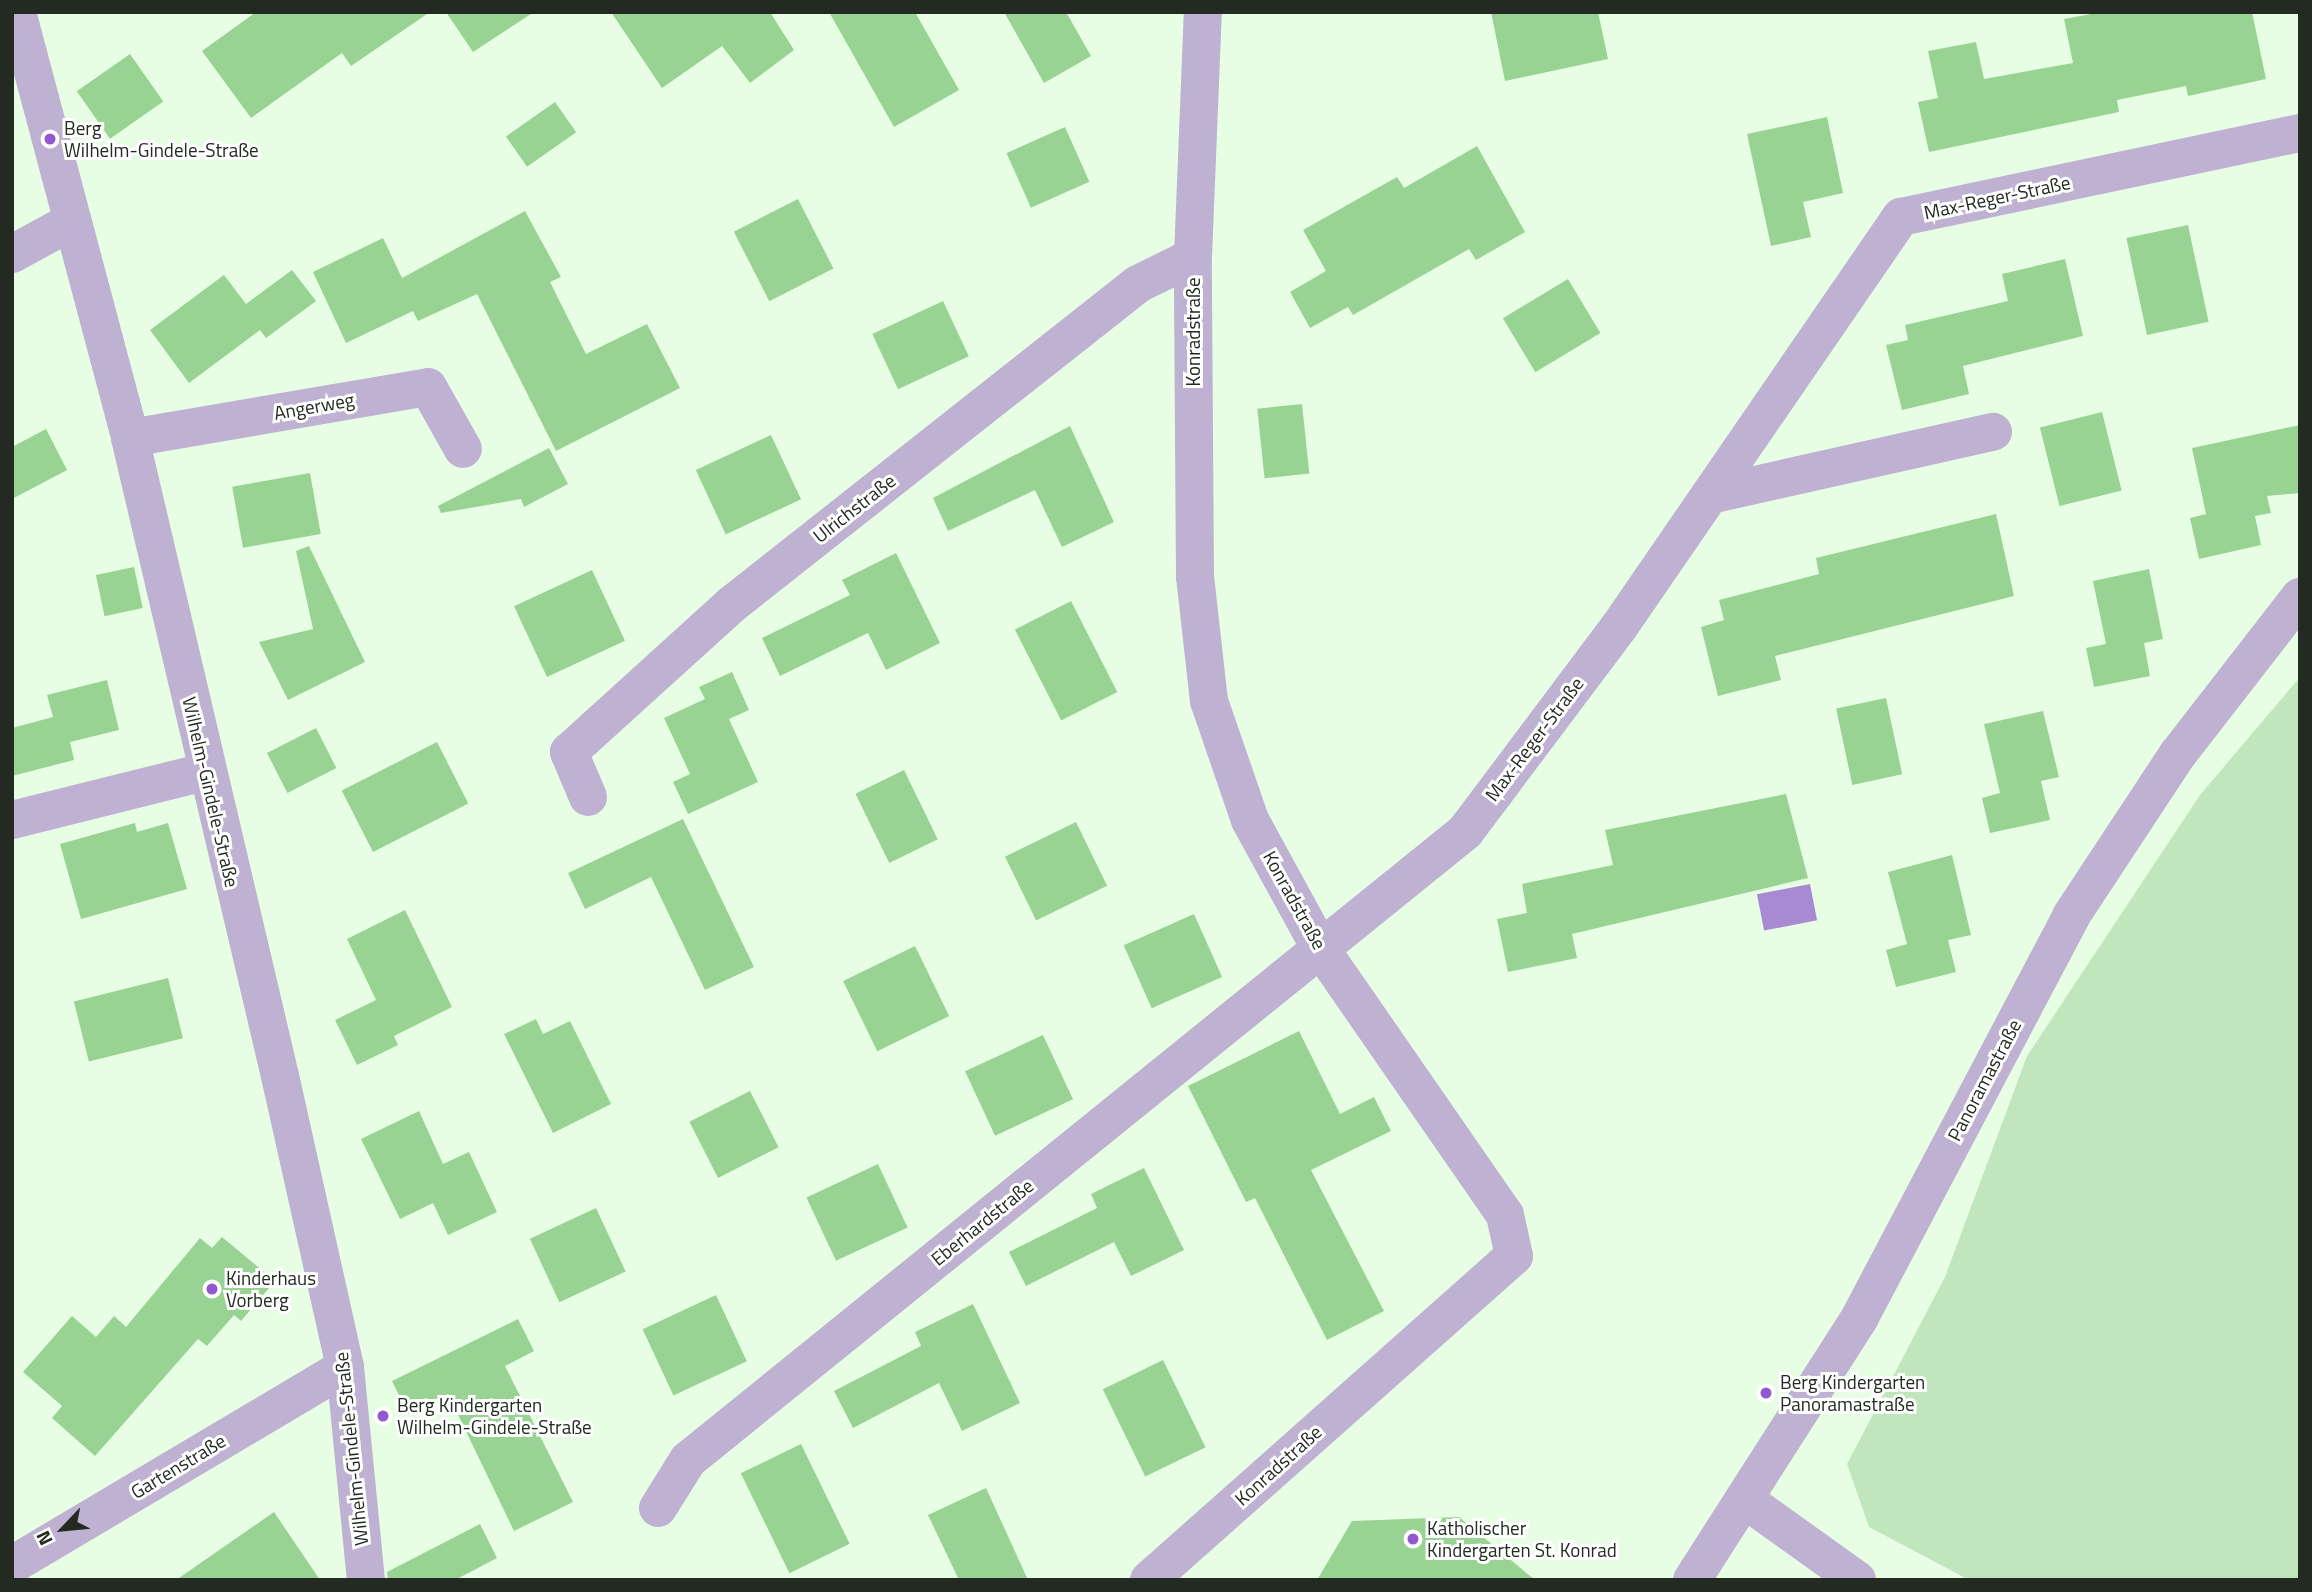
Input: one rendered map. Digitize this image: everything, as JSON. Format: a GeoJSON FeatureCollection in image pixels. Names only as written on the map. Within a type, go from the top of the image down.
{"type":"FeatureCollection","features":[{"type":"Feature","properties":{"kind":"street","name":"Wilhelm-Gindele-Straße"},"geometry":{"type":"LineString","coordinates":[[17,12],[130,438],[205,772],[345,1367],[366,1580]]}},
{"type":"Feature","properties":{"kind":"street","name":"Konradstraße"},"geometry":{"type":"LineString","coordinates":[[1149,1580],[1514,1256],[1505,1215],[1320,948],[1250,820],[1209,701],[1195,577],[1193,257],[1203,12]]}},
{"type":"Feature","properties":{"kind":"street","name":"Max-Reger-Straße"},"geometry":{"type":"LineString","coordinates":[[1320,948],[1465,832],[1710,495],[1901,217],[2300,133]]}},
{"type":"Feature","properties":{"kind":"street"},"geometry":{"type":"LineString","coordinates":[[12,254],[71,222]]}},
{"type":"Feature","properties":{"kind":"street","name":"Ulrichstraße"},"geometry":{"type":"LineString","coordinates":[[588,797],[569,751],[730,605],[1138,284],[1193,257]]}},
{"type":"Feature","properties":{"kind":"street","name":"Angerweg"},"geometry":{"type":"LineString","coordinates":[[130,438],[428,387],[463,449]]}},
{"type":"Feature","properties":{"kind":"street"},"geometry":{"type":"LineString","coordinates":[[1710,495],[1993,432]]}},
{"type":"Feature","properties":{"kind":"street","name":"Panoramastraße"},"geometry":{"type":"LineString","coordinates":[[1692,1580],[1860,1317],[2071,916],[2178,754],[2300,597]]}},
{"type":"Feature","properties":{"kind":"street"},"geometry":{"type":"LineString","coordinates":[[12,820],[205,772]]}},
{"type":"Feature","properties":{"kind":"street","name":"Eberhardstraße"},"geometry":{"type":"LineString","coordinates":[[658,1508],[688,1460],[1320,948]]}},
{"type":"Feature","properties":{"kind":"street","name":"Gartenstraße"},"geometry":{"type":"LineString","coordinates":[[12,1565],[345,1367]]}},
{"type":"Feature","properties":{"kind":"street"},"geometry":{"type":"LineString","coordinates":[[1744,1499],[1857,1580]]}},
{"type":"Feature","properties":{"kind":"green space"},"geometry":{"type":"Polygon","coordinates":[[[2300,677],[2300,1580],[1969,1580],[1869,1527],[1847,1464],[1945,1277],[2027,1056],[2200,795],[2300,677]]]}},
{"type":"Feature","properties":{"kind":"shaded area"},"geometry":{"type":"Polygon","coordinates":[[[1810,884],[1817,920],[1764,931],[1757,894],[1810,884]]]}},
{"type":"Feature","properties":{"kind":"building"},"geometry":{"type":"Polygon","coordinates":[[[256,12],[430,12],[351,66],[342,53],[251,118],[202,51],[256,12]]]}},
{"type":"Feature","properties":{"kind":"building"},"geometry":{"type":"Polygon","coordinates":[[[446,12],[534,12],[473,52],[446,12]]]}},
{"type":"Feature","properties":{"kind":"building"},"geometry":{"type":"Polygon","coordinates":[[[611,12],[770,12],[794,50],[750,83],[722,46],[662,88],[611,12]]]}},
{"type":"Feature","properties":{"kind":"building"},"geometry":{"type":"Polygon","coordinates":[[[829,12],[915,12],[959,90],[894,127],[829,12]]]}},
{"type":"Feature","properties":{"kind":"building"},"geometry":{"type":"Polygon","coordinates":[[[1004,12],[1066,12],[1091,56],[1044,83],[1004,12]]]}},
{"type":"Feature","properties":{"kind":"building"},"geometry":{"type":"Polygon","coordinates":[[[1491,12],[1598,12],[1608,59],[1505,81],[1491,12]]]}},
{"type":"Feature","properties":{"kind":"building"},"geometry":{"type":"Polygon","coordinates":[[[2102,12],[2252,12],[2266,79],[2188,96],[2186,86],[2117,100],[2119,112],[1929,152],[1918,102],[1938,98],[1928,51],[1976,42],[1984,79],[2073,63],[2064,19],[2102,12]]]}},
{"type":"Feature","properties":{"kind":"building"},"geometry":{"type":"Polygon","coordinates":[[[130,54],[163,102],[110,139],[77,91],[130,54]]]}},
{"type":"Feature","properties":{"kind":"building"},"geometry":{"type":"Polygon","coordinates":[[[555,102],[576,132],[527,167],[506,136],[555,102]]]}},
{"type":"Feature","properties":{"kind":"building"},"geometry":{"type":"Polygon","coordinates":[[[1827,117],[1843,193],[1803,202],[1811,237],[1771,246],[1747,134],[1827,117]]]}},
{"type":"Feature","properties":{"kind":"building"},"geometry":{"type":"Polygon","coordinates":[[[1065,127],[1089,182],[1031,208],[1007,153],[1065,127]]]}},
{"type":"Feature","properties":{"kind":"building"},"geometry":{"type":"Polygon","coordinates":[[[1477,146],[1525,232],[1476,260],[1469,249],[1353,315],[1348,307],[1310,328],[1290,292],[1326,271],[1303,230],[1397,177],[1404,188],[1477,146]]]}},
{"type":"Feature","properties":{"kind":"building"},"geometry":{"type":"Polygon","coordinates":[[[798,199],[833,268],[769,301],[734,232],[798,199]]]}},
{"type":"Feature","properties":{"kind":"building"},"geometry":{"type":"Polygon","coordinates":[[[525,211],[561,277],[550,282],[586,354],[647,324],[680,388],[556,451],[477,294],[418,321],[413,311],[346,343],[313,272],[383,238],[402,278],[525,211]]]}},
{"type":"Feature","properties":{"kind":"building"},"geometry":{"type":"Polygon","coordinates":[[[2188,225],[2209,322],[2147,335],[2126,238],[2188,225]]]}},
{"type":"Feature","properties":{"kind":"building"},"geometry":{"type":"Polygon","coordinates":[[[2065,259],[2083,336],[1963,366],[1969,394],[1902,410],[1886,345],[1908,340],[1905,325],[2008,301],[2002,274],[2065,259]]]}},
{"type":"Feature","properties":{"kind":"building"},"geometry":{"type":"Polygon","coordinates":[[[292,270],[316,301],[266,338],[260,330],[189,383],[150,330],[224,275],[246,304],[292,270]]]}},
{"type":"Feature","properties":{"kind":"building"},"geometry":{"type":"Polygon","coordinates":[[[1568,279],[1600,333],[1535,372],[1503,318],[1568,279]]]}},
{"type":"Feature","properties":{"kind":"building"},"geometry":{"type":"Polygon","coordinates":[[[943,301],[969,356],[898,389],[872,334],[943,301]]]}},
{"type":"Feature","properties":{"kind":"building"},"geometry":{"type":"Polygon","coordinates":[[[1302,404],[1309,474],[1265,478],[1257,409],[1302,404]]]}},
{"type":"Feature","properties":{"kind":"building"},"geometry":{"type":"Polygon","coordinates":[[[2102,412],[2122,491],[2059,506],[2040,427],[2102,412]]]}},
{"type":"Feature","properties":{"kind":"building"},"geometry":{"type":"Polygon","coordinates":[[[2300,425],[2300,493],[2267,496],[2271,513],[2255,516],[2261,545],[2199,559],[2190,518],[2206,514],[2192,448],[2300,425]]]}},
{"type":"Feature","properties":{"kind":"building"},"geometry":{"type":"Polygon","coordinates":[[[1070,426],[1114,522],[1062,547],[1035,490],[948,531],[933,498],[1070,426]]]}},
{"type":"Feature","properties":{"kind":"building"},"geometry":{"type":"Polygon","coordinates":[[[46,429],[67,470],[12,499],[12,447],[46,429]]]}},
{"type":"Feature","properties":{"kind":"building"},"geometry":{"type":"Polygon","coordinates":[[[771,435],[801,499],[726,534],[696,470],[771,435]]]}},
{"type":"Feature","properties":{"kind":"building"},"geometry":{"type":"Polygon","coordinates":[[[549,448],[568,484],[524,507],[521,499],[441,513],[438,506],[549,448]]]}},
{"type":"Feature","properties":{"kind":"building"},"geometry":{"type":"Polygon","coordinates":[[[310,473],[321,534],[243,548],[232,487],[310,473]]]}},
{"type":"Feature","properties":{"kind":"building"},"geometry":{"type":"Polygon","coordinates":[[[1996,514],[2014,596],[1775,656],[1781,680],[1718,696],[1701,627],[1724,620],[1719,600],[1819,574],[1816,558],[1996,514]]]}},
{"type":"Feature","properties":{"kind":"building"},"geometry":{"type":"Polygon","coordinates":[[[309,546],[365,662],[288,700],[259,642],[313,629],[296,551],[309,546]]]}},
{"type":"Feature","properties":{"kind":"building"},"geometry":{"type":"Polygon","coordinates":[[[896,553],[940,643],[886,670],[868,633],[780,676],[762,638],[850,595],[842,580],[896,553]]]}},
{"type":"Feature","properties":{"kind":"building"},"geometry":{"type":"Polygon","coordinates":[[[134,567],[143,608],[105,616],[96,575],[134,567]]]}},
{"type":"Feature","properties":{"kind":"building"},"geometry":{"type":"Polygon","coordinates":[[[2149,569],[2163,639],[2144,643],[2150,676],[2094,687],[2086,648],[2106,644],[2093,581],[2149,569]]]}},
{"type":"Feature","properties":{"kind":"building"},"geometry":{"type":"Polygon","coordinates":[[[592,570],[625,641],[547,677],[514,606],[592,570]]]}},
{"type":"Feature","properties":{"kind":"building"},"geometry":{"type":"Polygon","coordinates":[[[1071,601],[1117,692],[1061,720],[1015,630],[1071,601]]]}},
{"type":"Feature","properties":{"kind":"building"},"geometry":{"type":"Polygon","coordinates":[[[732,672],[749,710],[729,719],[758,782],[688,814],[673,782],[690,774],[664,718],[705,699],[699,687],[732,672]]]}},
{"type":"Feature","properties":{"kind":"building"},"geometry":{"type":"Polygon","coordinates":[[[107,680],[119,730],[70,742],[74,760],[12,776],[12,728],[53,717],[47,695],[107,680]]]}},
{"type":"Feature","properties":{"kind":"building"},"geometry":{"type":"Polygon","coordinates":[[[1886,698],[1902,774],[1852,785],[1836,709],[1886,698]]]}},
{"type":"Feature","properties":{"kind":"building"},"geometry":{"type":"Polygon","coordinates":[[[2043,711],[2059,777],[2041,781],[2050,820],[1990,833],[1982,798],[2000,793],[1984,724],[2043,711]]]}},
{"type":"Feature","properties":{"kind":"building"},"geometry":{"type":"Polygon","coordinates":[[[316,728],[336,768],[287,793],[267,753],[316,728]]]}},
{"type":"Feature","properties":{"kind":"building"},"geometry":{"type":"Polygon","coordinates":[[[437,742],[468,803],[373,852],[342,791],[437,742]]]}},
{"type":"Feature","properties":{"kind":"building"},"geometry":{"type":"Polygon","coordinates":[[[904,770],[938,839],[889,863],[855,794],[904,770]]]}},
{"type":"Feature","properties":{"kind":"building"},"geometry":{"type":"Polygon","coordinates":[[[1786,794],[1808,878],[1572,934],[1577,958],[1508,972],[1497,919],[1527,913],[1522,884],[1613,865],[1605,830],[1786,794]]]}},
{"type":"Feature","properties":{"kind":"building"},"geometry":{"type":"Polygon","coordinates":[[[683,819],[754,967],[705,990],[651,877],[585,909],[568,873],[683,819]]]}},
{"type":"Feature","properties":{"kind":"building"},"geometry":{"type":"Polygon","coordinates":[[[1076,822],[1107,886],[1036,920],[1005,857],[1076,822]]]}},
{"type":"Feature","properties":{"kind":"building"},"geometry":{"type":"Polygon","coordinates":[[[135,823],[137,832],[168,823],[187,889],[81,919],[60,844],[135,823]]]}},
{"type":"Feature","properties":{"kind":"building"},"geometry":{"type":"Polygon","coordinates":[[[1952,855],[1971,935],[1948,940],[1956,972],[1896,987],[1886,950],[1907,944],[1888,872],[1952,855]]]}},
{"type":"Feature","properties":{"kind":"building"},"geometry":{"type":"Polygon","coordinates":[[[405,910],[452,1007],[394,1036],[398,1045],[357,1065],[335,1020],[376,1000],[347,939],[405,910]]]}},
{"type":"Feature","properties":{"kind":"building"},"geometry":{"type":"Polygon","coordinates":[[[1194,914],[1222,977],[1152,1008],[1124,945],[1194,914]]]}},
{"type":"Feature","properties":{"kind":"building"},"geometry":{"type":"Polygon","coordinates":[[[915,946],[949,1016],[877,1051],[843,981],[915,946]]]}},
{"type":"Feature","properties":{"kind":"building"},"geometry":{"type":"Polygon","coordinates":[[[168,978],[183,1038],[89,1062],[74,1001],[168,978]]]}},
{"type":"Feature","properties":{"kind":"building"},"geometry":{"type":"Polygon","coordinates":[[[536,1019],[543,1034],[570,1021],[611,1104],[553,1133],[504,1034],[536,1019]]]}},
{"type":"Feature","properties":{"kind":"building"},"geometry":{"type":"Polygon","coordinates":[[[1299,1031],[1340,1114],[1374,1097],[1391,1131],[1311,1170],[1384,1311],[1327,1340],[1255,1198],[1246,1202],[1188,1086],[1299,1031]]]}},
{"type":"Feature","properties":{"kind":"building"},"geometry":{"type":"Polygon","coordinates":[[[1043,1035],[1073,1099],[995,1136],[965,1071],[1043,1035]]]}},
{"type":"Feature","properties":{"kind":"building"},"geometry":{"type":"Polygon","coordinates":[[[750,1091],[779,1147],[718,1178],[689,1122],[750,1091]]]}},
{"type":"Feature","properties":{"kind":"building"},"geometry":{"type":"Polygon","coordinates":[[[419,1111],[443,1164],[469,1152],[497,1212],[448,1235],[433,1203],[400,1219],[361,1139],[419,1111]]]}},
{"type":"Feature","properties":{"kind":"building"},"geometry":{"type":"Polygon","coordinates":[[[878,1164],[908,1227],[836,1261],[806,1197],[878,1164]]]}},
{"type":"Feature","properties":{"kind":"building"},"geometry":{"type":"Polygon","coordinates":[[[1144,1168],[1184,1250],[1131,1276],[1114,1242],[1026,1286],[1009,1252],[1097,1208],[1091,1194],[1144,1168]]]}},
{"type":"Feature","properties":{"kind":"building"},"geometry":{"type":"Polygon","coordinates":[[[596,1208],[626,1271],[559,1302],[530,1239],[596,1208]]]}},
{"type":"Feature","properties":{"kind":"building"},"geometry":{"type":"Polygon","coordinates":[[[222,1237],[275,1281],[241,1321],[234,1315],[207,1346],[198,1339],[95,1456],[52,1418],[62,1406],[23,1372],[72,1316],[96,1337],[114,1316],[126,1327],[200,1238],[212,1248],[222,1237]]]}},
{"type":"Feature","properties":{"kind":"building"},"geometry":{"type":"Polygon","coordinates":[[[716,1295],[747,1361],[673,1395],[643,1329],[716,1295]]]}},
{"type":"Feature","properties":{"kind":"building"},"geometry":{"type":"Polygon","coordinates":[[[973,1304],[1020,1403],[962,1431],[939,1383],[853,1428],[834,1391],[921,1346],[915,1332],[973,1304]]]}},
{"type":"Feature","properties":{"kind":"building"},"geometry":{"type":"Polygon","coordinates":[[[518,1319],[534,1351],[505,1366],[573,1502],[514,1531],[448,1394],[408,1414],[392,1381],[518,1319]]]}},
{"type":"Feature","properties":{"kind":"building"},"geometry":{"type":"Polygon","coordinates":[[[1163,1360],[1206,1447],[1145,1477],[1103,1389],[1163,1360]]]}},
{"type":"Feature","properties":{"kind":"building"},"geometry":{"type":"Polygon","coordinates":[[[801,1444],[850,1544],[789,1573],[741,1473],[801,1444]]]}},
{"type":"Feature","properties":{"kind":"building"},"geometry":{"type":"Polygon","coordinates":[[[986,1488],[1028,1580],[959,1580],[928,1515],[986,1488]]]}},
{"type":"Feature","properties":{"kind":"building"},"geometry":{"type":"Polygon","coordinates":[[[274,1512],[320,1580],[176,1580],[274,1512]]]}},
{"type":"Feature","properties":{"kind":"building","name":"Katholischer Kindergarten St. Konrad"},"geometry":{"type":"Polygon","coordinates":[[[1459,1517],[1535,1580],[1317,1580],[1352,1521],[1459,1517]]]}},
{"type":"Feature","properties":{"kind":"building"},"geometry":{"type":"Polygon","coordinates":[[[480,1524],[497,1558],[455,1580],[388,1580],[387,1572],[480,1524]]]}},
{"type":"Feature","properties":{"kind":"place","name":"Berg Wilhelm-Gindele-Straße"},"geometry":{"type":"Point","coordinates":[50,139]}},
{"type":"Feature","properties":{"kind":"place","name":"Kinderhaus Vorberg"},"geometry":{"type":"Point","coordinates":[212,1289]}},
{"type":"Feature","properties":{"kind":"place","name":"Berg Kindergarten Panoramastraße"},"geometry":{"type":"Point","coordinates":[1766,1393]}},
{"type":"Feature","properties":{"kind":"place","name":"Berg Kindergarten Wilhelm-Gindele-Straße"},"geometry":{"type":"Point","coordinates":[383,1416]}},
{"type":"Feature","properties":{"kind":"place","name":"Katholischer Kindergarten St. Konrad"},"geometry":{"type":"Point","coordinates":[1413,1539]}}]}
